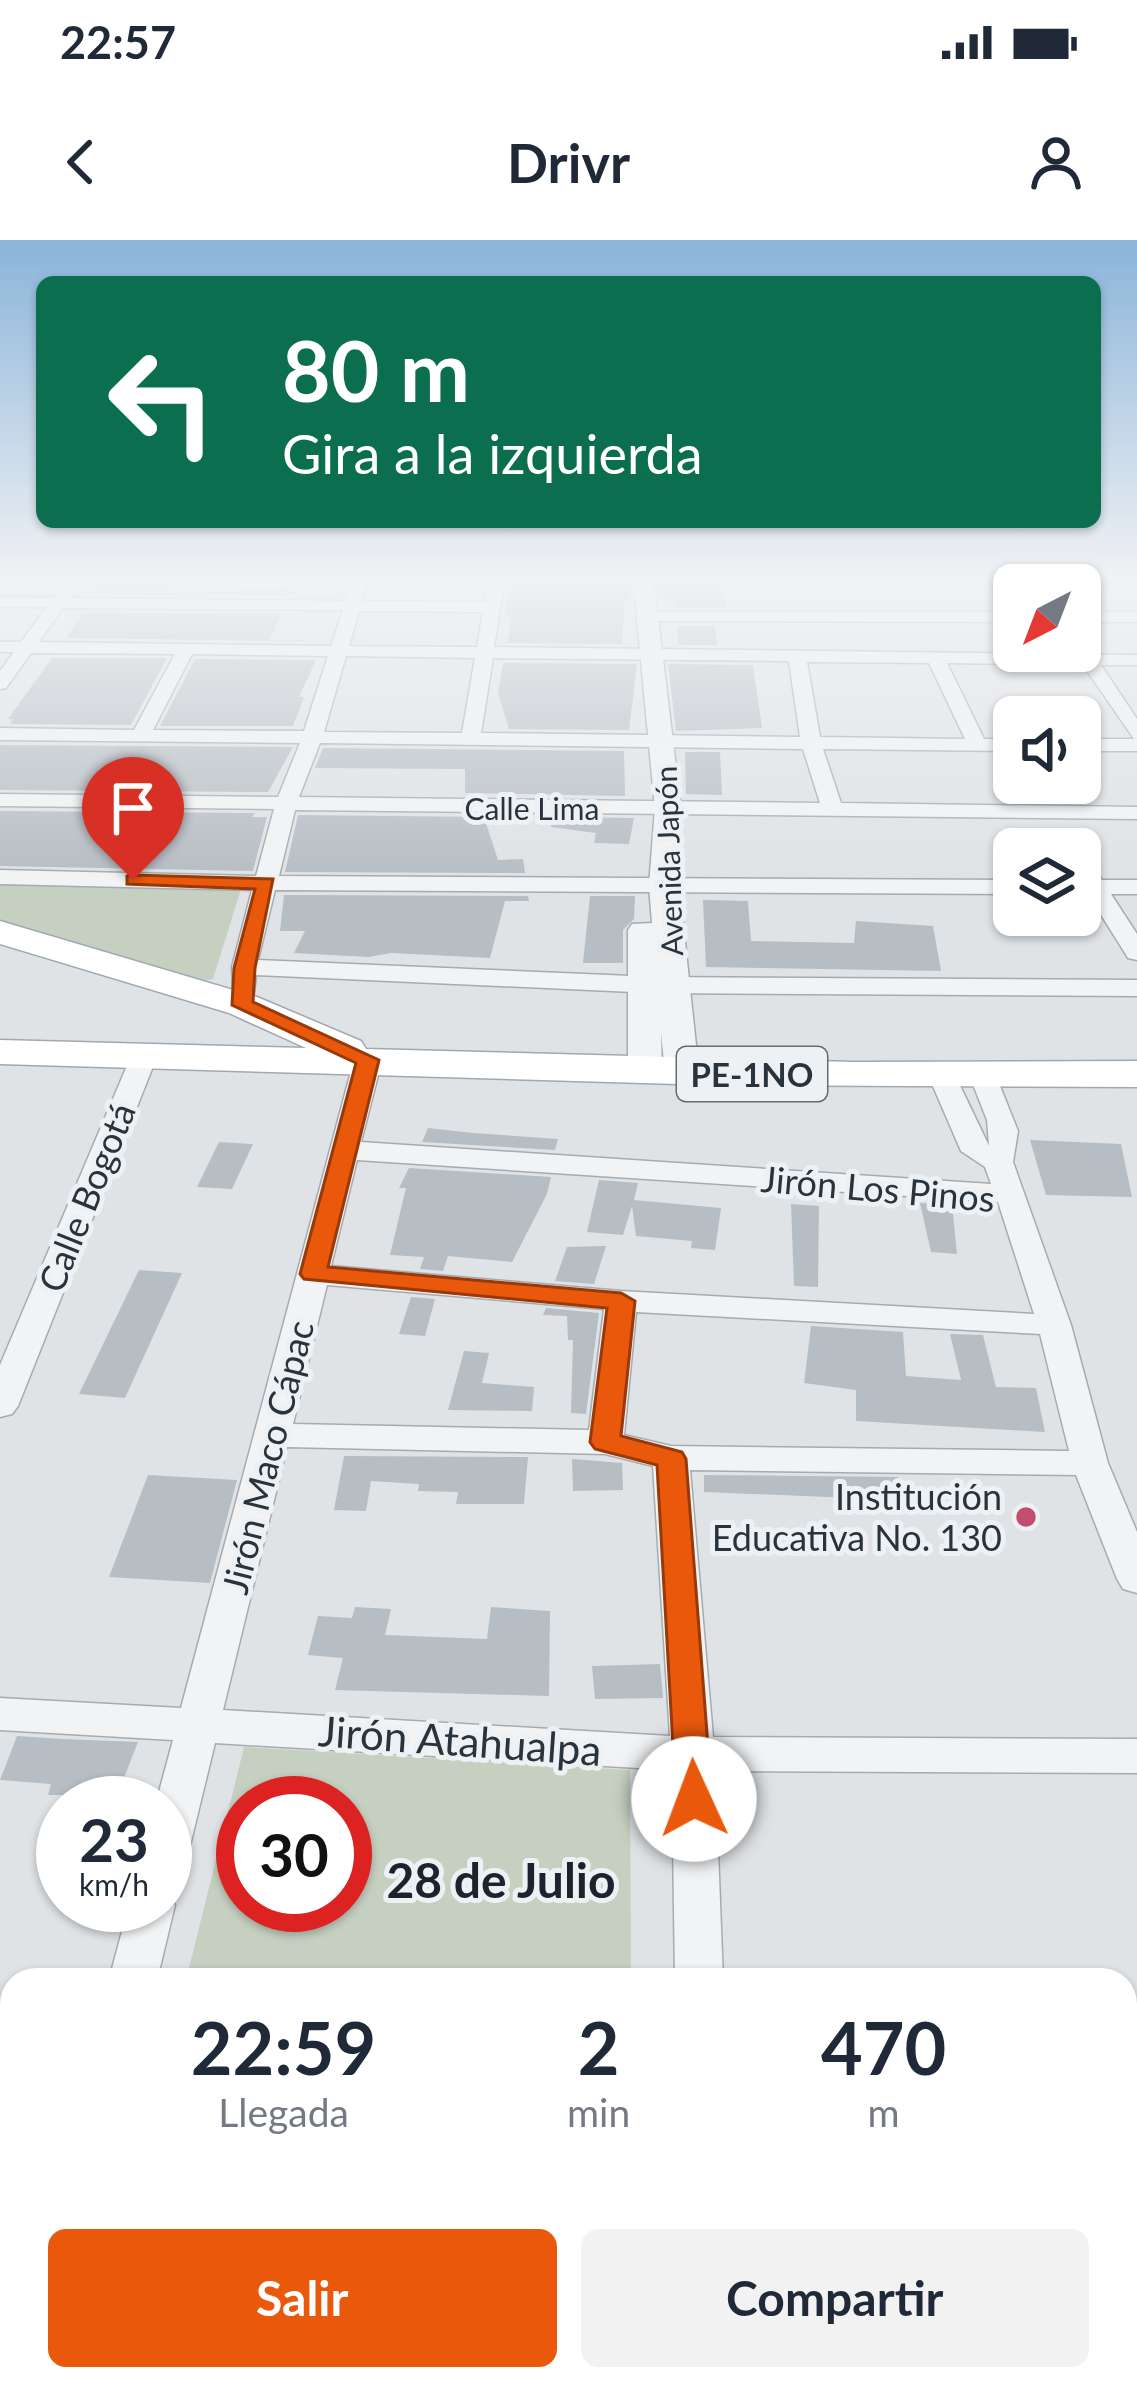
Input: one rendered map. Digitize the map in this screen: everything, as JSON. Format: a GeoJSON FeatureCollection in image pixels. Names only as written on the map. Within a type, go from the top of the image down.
{"type":"FeatureCollection","features":[{"type":"Feature","properties":{"kind":"main road","name":"PE-1NO"},"geometry":{"type":"LineString","coordinates":[[0,932],[244,986],[368,1060]]}},
{"type":"Feature","properties":{"kind":"main road","name":"PE-1NO"},"geometry":{"type":"LineString","coordinates":[[0,1052],[368,1060],[664,1073],[1137,1074]]}},
{"type":"Feature","properties":{"kind":"street"},"geometry":{"type":"LineString","coordinates":[[140,736],[171,677]]}},
{"type":"Feature","properties":{"kind":"street"},"geometry":{"type":"LineString","coordinates":[[328,677],[312,738],[285,806],[244,986],[1137,988]]}},
{"type":"Feature","properties":{"kind":"street"},"geometry":{"type":"LineString","coordinates":[[471,738],[480,677]]}},
{"type":"Feature","properties":{"kind":"street","name":"Avenida Japón"},"geometry":{"type":"LineString","coordinates":[[641,677],[664,1073]]}},
{"type":"Feature","properties":{"kind":"street"},"geometry":{"type":"LineString","coordinates":[[800,677],[811,742],[832,808]]}},
{"type":"Feature","properties":{"kind":"street"},"geometry":{"type":"LineString","coordinates":[[945,677],[976,744]]}},
{"type":"Feature","properties":{"kind":"street"},"geometry":{"type":"LineString","coordinates":[[1100,677],[1137,734]]}},
{"type":"Feature","properties":{"kind":"street"},"geometry":{"type":"LineString","coordinates":[[0,734],[471,738],[648,776],[811,742],[993,744]]}},
{"type":"Feature","properties":{"kind":"street"},"geometry":{"type":"LineString","coordinates":[[1101,745],[1137,745]]}},
{"type":"Feature","properties":{"kind":"street","name":"Calle Lima"},"geometry":{"type":"LineString","coordinates":[[0,800],[285,806],[648,776],[832,808],[1055,822],[1137,813]]}},
{"type":"Feature","properties":{"kind":"street"},"geometry":{"type":"LineString","coordinates":[[0,877],[266,884],[993,887]]}},
{"type":"Feature","properties":{"kind":"street"},"geometry":{"type":"LineString","coordinates":[[1101,887],[1137,887]]}},
{"type":"Feature","properties":{"kind":"street"},"geometry":{"type":"LineString","coordinates":[[1101,905],[1137,953]]}},
{"type":"Feature","properties":{"kind":"street","name":"Calle Bogotá"},"geometry":{"type":"LineString","coordinates":[[0,1406],[146,1054]]}},
{"type":"Feature","properties":{"kind":"street","name":"Jirón Maco Cápac"},"geometry":{"type":"LineString","coordinates":[[185,1776],[368,1060]]}},
{"type":"Feature","properties":{"kind":"street"},"geometry":{"type":"LineString","coordinates":[[964,1077],[976,1151],[998,1162],[1010,1194]]}},
{"type":"Feature","properties":{"kind":"street"},"geometry":{"type":"LineString","coordinates":[[964,1077],[1005,1135],[1006,1149],[998,1162]]}},
{"type":"Feature","properties":{"kind":"street","name":"Jirón Los Pinos"},"geometry":{"type":"LineString","coordinates":[[345,1150],[1010,1194],[1054,1325],[1090,1462],[1137,1579]]}},
{"type":"Feature","properties":{"kind":"street"},"geometry":{"type":"LineString","coordinates":[[314,1274],[621,1301],[1054,1325]]}},
{"type":"Feature","properties":{"kind":"street"},"geometry":{"type":"LineString","coordinates":[[605,1442],[621,1301]]}},
{"type":"Feature","properties":{"kind":"street"},"geometry":{"type":"LineString","coordinates":[[272,1435],[605,1442],[671,1459],[1090,1462]]}},
{"type":"Feature","properties":{"kind":"street"},"geometry":{"type":"LineString","coordinates":[[671,1459],[693,1754],[699,1968]]}},
{"type":"Feature","properties":{"kind":"street","name":"Jirón Atahualpa"},"geometry":{"type":"LineString","coordinates":[[0,1714],[693,1754],[1137,1756]]}},
{"type":"Feature","properties":{"kind":"street"},"geometry":{"type":"LineString","coordinates":[[136,1968],[145,1932]]}},
{"type":"Feature","properties":{"kind":"green space"},"geometry":{"type":"Polygon","coordinates":[[[0,884],[241,889],[213,979],[192,983],[0,927],[0,884]]]}},
{"type":"Feature","properties":{"kind":"green space"},"geometry":{"type":"Polygon","coordinates":[[[244,1747],[630,1770],[631,1968],[189,1968],[216,1859],[216,1932],[372,1932],[372,1776],[237,1776],[244,1747]]]}},
{"type":"Feature","properties":{"kind":"building"},"geometry":{"type":"Polygon","coordinates":[[[38,677],[157,677],[131,725],[10,724],[13,719],[8,719],[38,677]]]}},
{"type":"Feature","properties":{"kind":"building"},"geometry":{"type":"Polygon","coordinates":[[[185,677],[308,677],[293,726],[160,726],[185,677]]]}},
{"type":"Feature","properties":{"kind":"building"},"geometry":{"type":"Polygon","coordinates":[[[501,677],[635,677],[629,730],[509,729],[498,693],[501,677]]]}},
{"type":"Feature","properties":{"kind":"building"},"geometry":{"type":"Polygon","coordinates":[[[670,677],[755,677],[762,728],[676,731],[670,677]]]}},
{"type":"Feature","properties":{"kind":"building"},"geometry":{"type":"Polygon","coordinates":[[[0,745],[293,747],[268,792],[0,790],[0,745]]]}},
{"type":"Feature","properties":{"kind":"building"},"geometry":{"type":"Polygon","coordinates":[[[323,748],[624,751],[625,796],[465,793],[465,769],[315,768],[323,748]]]}},
{"type":"Feature","properties":{"kind":"building"},"geometry":{"type":"Polygon","coordinates":[[[685,752],[720,752],[722,795],[686,794],[685,752]]]}},
{"type":"Feature","properties":{"kind":"building"},"geometry":{"type":"Polygon","coordinates":[[[0,811],[255,813],[252,817],[267,817],[253,871],[0,866],[0,811]]]}},
{"type":"Feature","properties":{"kind":"building"},"geometry":{"type":"Polygon","coordinates":[[[298,815],[484,817],[498,860],[523,859],[525,873],[285,872],[298,815]]]}},
{"type":"Feature","properties":{"kind":"building"},"geometry":{"type":"Polygon","coordinates":[[[552,817],[634,818],[629,844],[594,843],[596,833],[551,827],[552,817]]]}},
{"type":"Feature","properties":{"kind":"building"},"geometry":{"type":"Polygon","coordinates":[[[284,895],[528,896],[529,901],[505,901],[490,958],[391,953],[369,957],[294,953],[305,931],[280,931],[284,895]]]}},
{"type":"Feature","properties":{"kind":"building"},"geometry":{"type":"Polygon","coordinates":[[[590,896],[635,896],[634,919],[623,930],[623,963],[583,963],[590,896]]]}},
{"type":"Feature","properties":{"kind":"building"},"geometry":{"type":"Polygon","coordinates":[[[703,900],[748,901],[751,941],[854,943],[856,921],[933,926],[941,971],[706,967],[703,900]]]}},
{"type":"Feature","properties":{"kind":"building"},"geometry":{"type":"Polygon","coordinates":[[[428,1128],[558,1139],[555,1150],[422,1142],[428,1128]]]}},
{"type":"Feature","properties":{"kind":"building"},"geometry":{"type":"Polygon","coordinates":[[[1030,1140],[1121,1144],[1132,1197],[1046,1195],[1030,1140]]]}},
{"type":"Feature","properties":{"kind":"building"},"geometry":{"type":"Polygon","coordinates":[[[219,1142],[253,1144],[232,1189],[197,1187],[219,1142]]]}},
{"type":"Feature","properties":{"kind":"building"},"geometry":{"type":"Polygon","coordinates":[[[409,1168],[551,1177],[512,1262],[448,1256],[443,1271],[420,1269],[424,1257],[390,1255],[406,1188],[399,1188],[409,1168]]]}},
{"type":"Feature","properties":{"kind":"building"},"geometry":{"type":"Polygon","coordinates":[[[599,1180],[638,1183],[634,1200],[721,1208],[715,1250],[691,1248],[692,1241],[636,1236],[632,1206],[623,1235],[587,1232],[599,1180]]]}},
{"type":"Feature","properties":{"kind":"building"},"geometry":{"type":"Polygon","coordinates":[[[920,1203],[952,1205],[957,1254],[931,1252],[920,1203]]]}},
{"type":"Feature","properties":{"kind":"building"},"geometry":{"type":"Polygon","coordinates":[[[791,1204],[819,1206],[818,1287],[794,1286],[791,1204]]]}},
{"type":"Feature","properties":{"kind":"building"},"geometry":{"type":"Polygon","coordinates":[[[606,1246],[594,1284],[555,1281],[567,1247],[606,1246]]]}},
{"type":"Feature","properties":{"kind":"building"},"geometry":{"type":"Polygon","coordinates":[[[139,1270],[182,1273],[125,1398],[79,1394],[139,1270]]]}},
{"type":"Feature","properties":{"kind":"building"},"geometry":{"type":"Polygon","coordinates":[[[411,1297],[435,1299],[425,1336],[399,1334],[411,1297]]]}},
{"type":"Feature","properties":{"kind":"building"},"geometry":{"type":"Polygon","coordinates":[[[546,1308],[599,1313],[586,1414],[571,1413],[573,1340],[568,1340],[567,1316],[543,1315],[546,1308]]]}},
{"type":"Feature","properties":{"kind":"building"},"geometry":{"type":"Polygon","coordinates":[[[811,1326],[903,1332],[906,1376],[961,1380],[950,1334],[983,1335],[996,1387],[1036,1388],[1045,1432],[856,1421],[856,1390],[804,1383],[811,1326]]]}},
{"type":"Feature","properties":{"kind":"building"},"geometry":{"type":"Polygon","coordinates":[[[464,1351],[489,1353],[482,1383],[534,1387],[532,1411],[448,1410],[464,1351]]]}},
{"type":"Feature","properties":{"kind":"building"},"geometry":{"type":"Polygon","coordinates":[[[344,1456],[528,1457],[524,1504],[456,1504],[458,1492],[418,1491],[419,1484],[371,1481],[366,1511],[334,1510],[344,1456]]]}},
{"type":"Feature","properties":{"kind":"building"},"geometry":{"type":"Polygon","coordinates":[[[572,1459],[622,1463],[623,1490],[573,1491],[572,1459]]]}},
{"type":"Feature","properties":{"kind":"building"},"geometry":{"type":"Polygon","coordinates":[[[148,1475],[237,1480],[210,1583],[109,1577],[148,1475]]]}},
{"type":"Feature","properties":{"kind":"building"},"geometry":{"type":"Polygon","coordinates":[[[704,1475],[898,1477],[901,1500],[704,1492],[704,1475]]]}},
{"type":"Feature","properties":{"kind":"building"},"geometry":{"type":"Polygon","coordinates":[[[355,1607],[391,1609],[385,1635],[487,1639],[491,1607],[550,1611],[549,1696],[335,1690],[343,1658],[308,1655],[318,1616],[352,1618],[355,1607]]]}},
{"type":"Feature","properties":{"kind":"building"},"geometry":{"type":"Polygon","coordinates":[[[660,1664],[663,1698],[595,1699],[592,1666],[660,1664]]]}},
{"type":"Feature","properties":{"kind":"building"},"geometry":{"type":"Polygon","coordinates":[[[17,1736],[138,1742],[125,1776],[36,1776],[36,1783],[0,1780],[17,1736]]]}},
{"type":"Feature","properties":{"kind":"place","name":"Institución Educativa No. 130"},"geometry":{"type":"Point","coordinates":[1026,1517]}},
{"type":"Feature","properties":{"kind":"district","name":"28 de Julio"},"geometry":{"type":"Point","coordinates":[501,1879]}},
{"type":"Feature","properties":{"kind":"route"},"geometry":{"type":"LineString","coordinates":[[133,880],[266,884],[244,968],[243,1005],[368,1060],[314,1274],[621,1301],[605,1442],[671,1459],[694,1799]]}}]}
